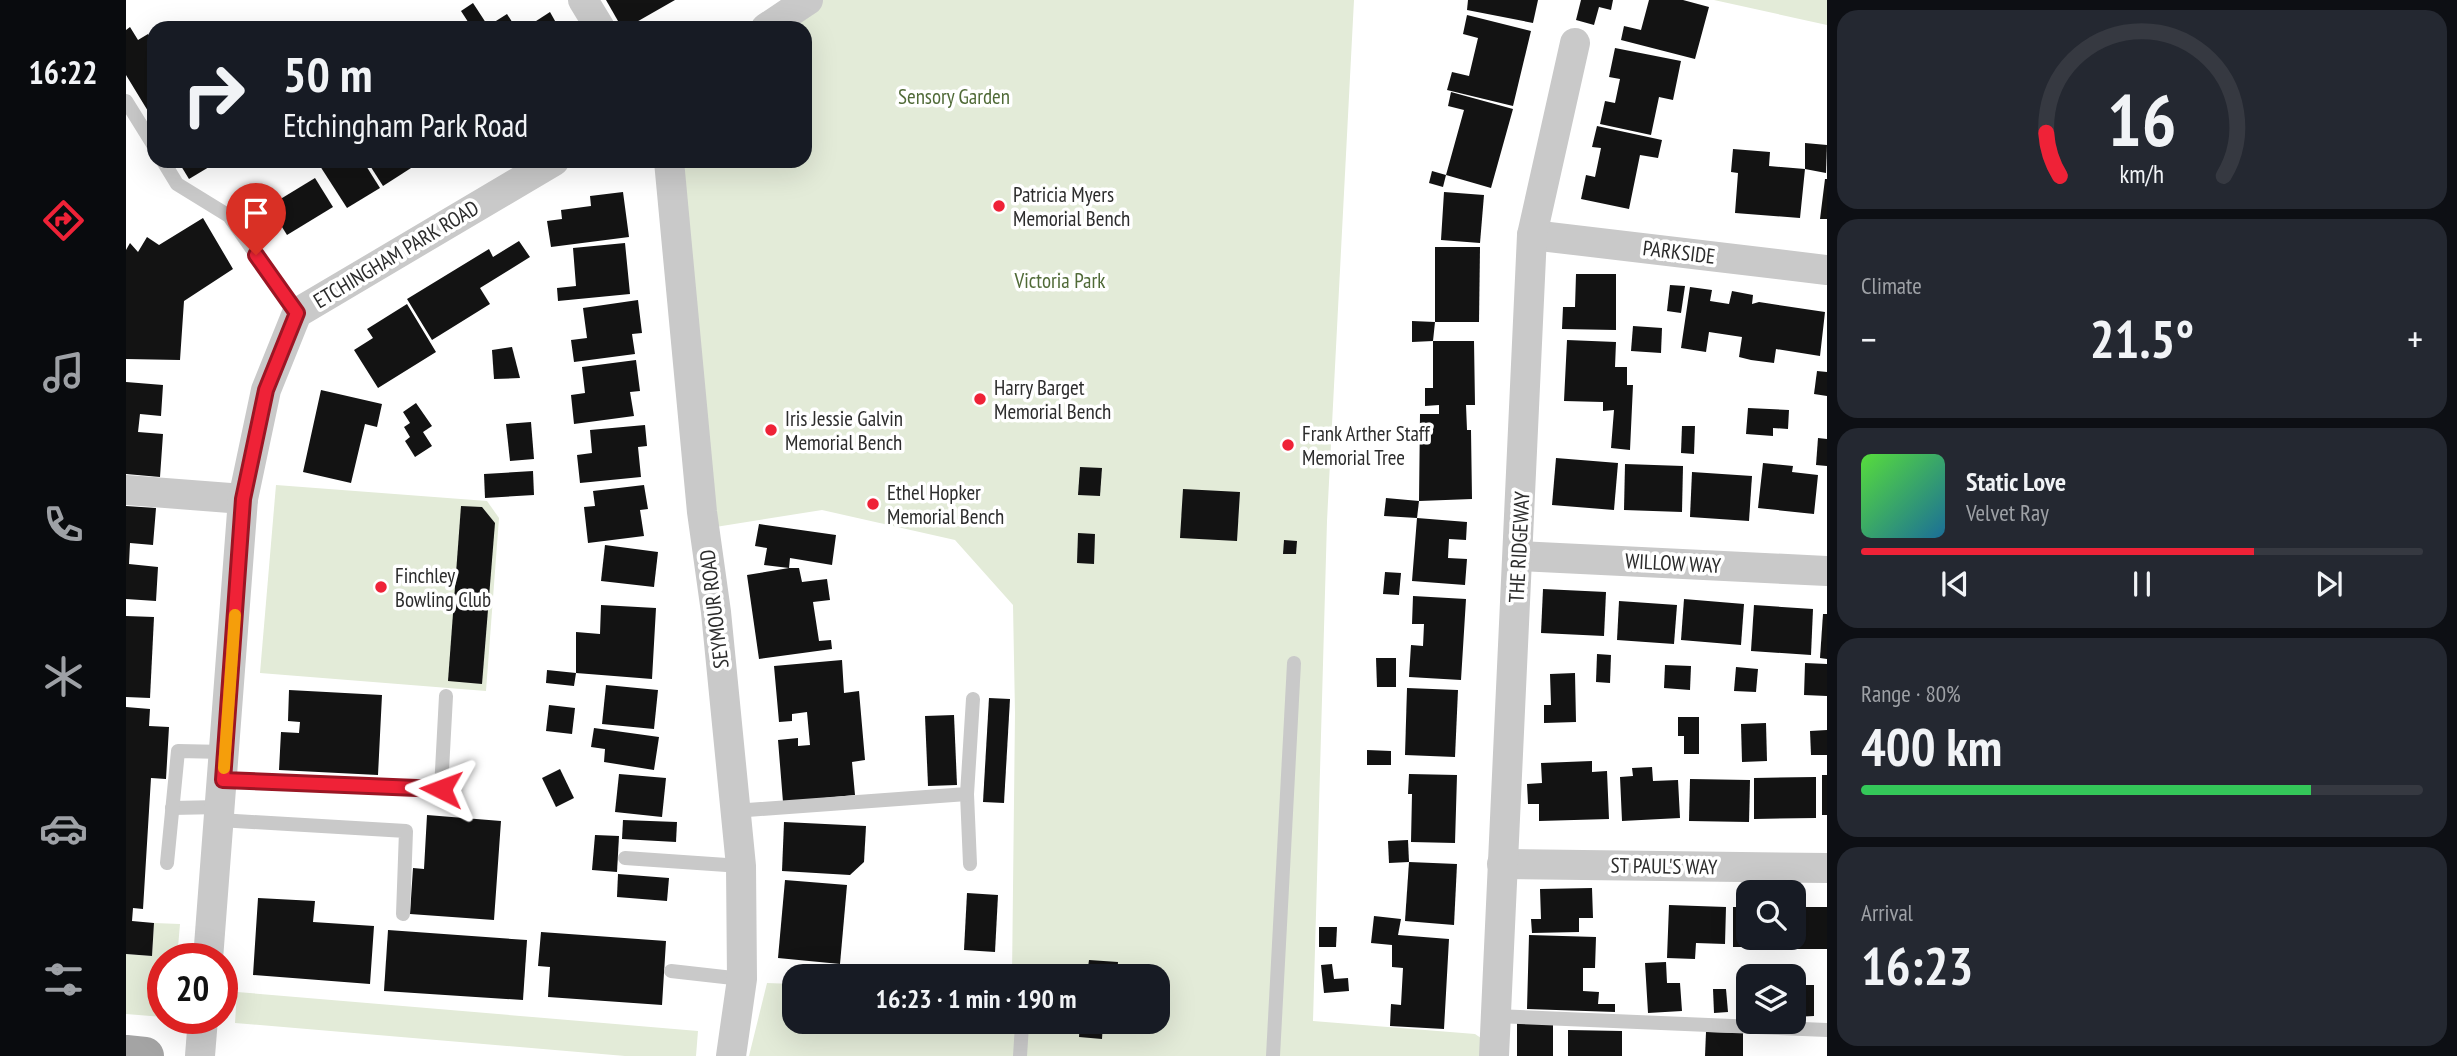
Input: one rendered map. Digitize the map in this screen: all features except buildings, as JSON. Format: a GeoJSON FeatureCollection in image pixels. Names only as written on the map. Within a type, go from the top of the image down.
{"type":"FeatureCollection","features":[{"type":"Feature","properties":{"kind":"main road"},"geometry":{"type":"LineString","coordinates":[[126,1054],[145,1056]]}},
{"type":"Feature","properties":{"kind":"street"},"geometry":{"type":"LineString","coordinates":[[583,0],[596,21]]}},
{"type":"Feature","properties":{"kind":"street"},"geometry":{"type":"LineString","coordinates":[[776,21],[808,0]]}},
{"type":"Feature","properties":{"kind":"street","name":"THE RIDGEWAY"},"geometry":{"type":"LineString","coordinates":[[1494,1056],[1532,235],[1575,43]]}},
{"type":"Feature","properties":{"kind":"street","name":"ETCHINGHAM PARK ROAD"},"geometry":{"type":"LineString","coordinates":[[209,943],[243,499],[266,390],[297,313],[542,168]]}},
{"type":"Feature","properties":{"kind":"street","name":"SEYMOUR ROAD"},"geometry":{"type":"LineString","coordinates":[[670,168],[741,866],[742,979],[731,1056]]}},
{"type":"Feature","properties":{"kind":"street","name":"PARKSIDE"},"geometry":{"type":"LineString","coordinates":[[1532,235],[1827,270]]}},
{"type":"Feature","properties":{"kind":"street"},"geometry":{"type":"LineString","coordinates":[[126,489],[243,499]]}},
{"type":"Feature","properties":{"kind":"street","name":"WILLOW WAY"},"geometry":{"type":"LineString","coordinates":[[1519,556],[1827,571]]}},
{"type":"Feature","properties":{"kind":"street","name":"ST PAUL'S WAY"},"geometry":{"type":"LineString","coordinates":[[1502,864],[1827,868]]}},
{"type":"Feature","properties":{"kind":"street"},"geometry":{"type":"LineString","coordinates":[[200,1056],[202,1034]]}},
{"type":"Feature","properties":{"kind":"lane"},"geometry":{"type":"LineString","coordinates":[[126,101],[147,135]]}},
{"type":"Feature","properties":{"kind":"lane"},"geometry":{"type":"LineString","coordinates":[[167,168],[177,184],[229,216],[297,313]]}},
{"type":"Feature","properties":{"kind":"lane"},"geometry":{"type":"LineString","coordinates":[[1273,1056],[1294,663]]}},
{"type":"Feature","properties":{"kind":"lane"},"geometry":{"type":"LineString","coordinates":[[172,808],[222,790],[441,789],[446,696]]}},
{"type":"Feature","properties":{"kind":"lane"},"geometry":{"type":"LineString","coordinates":[[970,864],[967,794],[973,699]]}},
{"type":"Feature","properties":{"kind":"lane"},"geometry":{"type":"LineString","coordinates":[[167,863],[178,751],[222,790],[407,831],[403,914]]}},
{"type":"Feature","properties":{"kind":"lane"},"geometry":{"type":"LineString","coordinates":[[734,811],[967,794]]}},
{"type":"Feature","properties":{"kind":"lane"},"geometry":{"type":"LineString","coordinates":[[625,858],[741,866]]}},
{"type":"Feature","properties":{"kind":"lane"},"geometry":{"type":"LineString","coordinates":[[671,971],[742,979]]}},
{"type":"Feature","properties":{"kind":"lane"},"geometry":{"type":"LineString","coordinates":[[1495,1016],[1827,1030]]}},
{"type":"Feature","properties":{"kind":"lane"},"geometry":{"type":"LineString","coordinates":[[1020,1056],[1021,1034]]}},
{"type":"Feature","properties":{"kind":"green space","name":"Victoria Park"},"geometry":{"type":"Polygon","coordinates":[[[811,0],[1354,0],[1327,521],[1313,1021],[1475,1034],[1484,1040],[1483,1056],[749,1056],[767,983],[782,984],[782,1034],[1170,1034],[1170,964],[1012,964],[1015,713],[1013,605],[955,540],[822,510],[703,529],[670,168],[812,168],[812,21],[780,21],[811,0]]]}},
{"type":"Feature","properties":{"kind":"green space"},"geometry":{"type":"Polygon","coordinates":[[[1714,0],[1827,0],[1827,25],[1714,0]]]}},
{"type":"Feature","properties":{"kind":"green space","name":"Finchley Bowling Club"},"geometry":{"type":"Polygon","coordinates":[[[276,485],[487,501],[499,518],[486,691],[260,673],[276,485]]]}},
{"type":"Feature","properties":{"kind":"green space"},"geometry":{"type":"Polygon","coordinates":[[[154,923],[180,924],[178,943],[153,943],[154,923]]]}},
{"type":"Feature","properties":{"kind":"green space"},"geometry":{"type":"Polygon","coordinates":[[[126,954],[147,956],[147,1016],[126,1014],[126,954]]]}},
{"type":"Feature","properties":{"kind":"green space"},"geometry":{"type":"Polygon","coordinates":[[[238,992],[698,1031],[696,1056],[625,1056],[238,1023],[238,992]]]}},
{"type":"Feature","properties":{"kind":"slow traffic"},"geometry":{"type":"LineString","coordinates":[[224,768],[235,615]]}},
{"type":"Feature","properties":{"kind":"place","name":"Patricia Myers Memorial Bench"},"geometry":{"type":"Point","coordinates":[999,206]}},
{"type":"Feature","properties":{"kind":"place","name":"Harry Barget Memorial Bench"},"geometry":{"type":"Point","coordinates":[980,399]}},
{"type":"Feature","properties":{"kind":"place","name":"Iris Jessie Galvin Memorial Bench"},"geometry":{"type":"Point","coordinates":[771,430]}},
{"type":"Feature","properties":{"kind":"place","name":"Frank Arther Staff Memorial Tree"},"geometry":{"type":"Point","coordinates":[1288,445]}},
{"type":"Feature","properties":{"kind":"place","name":"Ethel Hopker Memorial Bench"},"geometry":{"type":"Point","coordinates":[873,504]}},
{"type":"Feature","properties":{"kind":"place","name":"Finchley Bowling Club"},"geometry":{"type":"Point","coordinates":[381,587]}},
{"type":"Feature","properties":{"kind":"route"},"geometry":{"type":"LineString","coordinates":[[256,255],[297,313],[266,390],[243,499],[223,780],[441,789]]}},
{"type":"Feature","properties":{"kind":"park label","name":"Sensory Garden"},"geometry":{"type":"Point","coordinates":[954,96]}}]}
